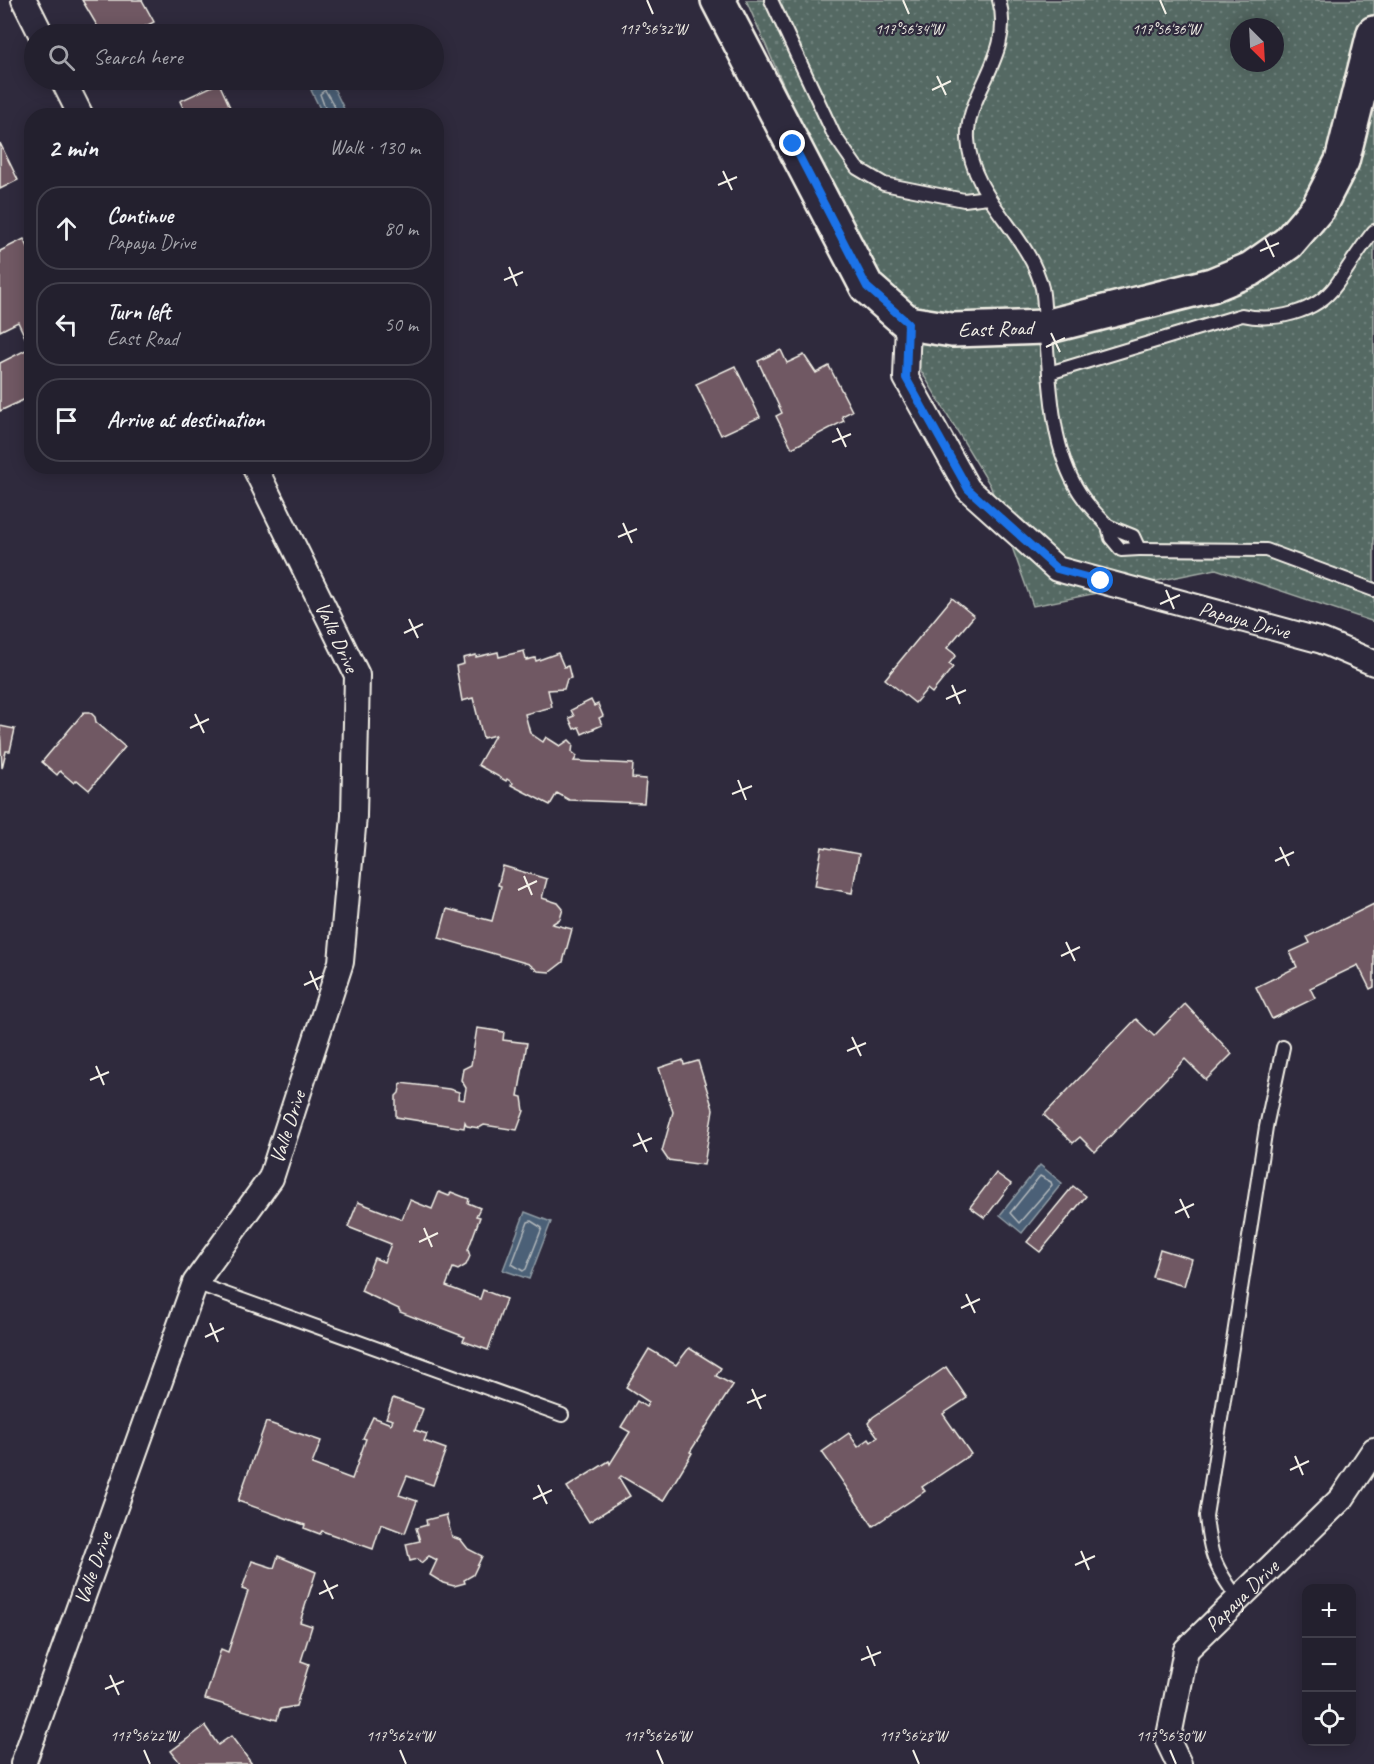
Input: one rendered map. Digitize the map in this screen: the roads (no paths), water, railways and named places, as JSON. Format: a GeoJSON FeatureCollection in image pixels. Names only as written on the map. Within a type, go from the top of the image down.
{"type":"FeatureCollection","features":[{"type":"Feature","properties":{"kind":"street"},"geometry":{"type":"LineString","coordinates":[[24,0],[36,24]]}},
{"type":"Feature","properties":{"kind":"street"},"geometry":{"type":"LineString","coordinates":[[718,0],[867,287],[908,323]]}},
{"type":"Feature","properties":{"kind":"street","name":"East Road"},"geometry":{"type":"LineString","coordinates":[[908,323],[952,330],[1045,327],[1212,285],[1251,269],[1288,243],[1318,208],[1342,161],[1374,33]]}},
{"type":"Feature","properties":{"kind":"street"},"geometry":{"type":"LineString","coordinates":[[68,90],[77,108]]}},
{"type":"Feature","properties":{"kind":"street","name":"Papaya Drive"},"geometry":{"type":"LineString","coordinates":[[908,323],[906,378],[968,489],[1057,569],[1322,641],[1374,663]]}},
{"type":"Feature","properties":{"kind":"street","name":"Valle Drive"},"geometry":{"type":"LineString","coordinates":[[23,1764],[195,1283],[271,1178],[341,962],[354,816],[357,675],[258,474]]}},
{"type":"Feature","properties":{"kind":"street","name":"Papaya Drive"},"geometry":{"type":"LineString","coordinates":[[1179,1764],[1168,1741],[1186,1650],[1342,1498],[1374,1450]]}},
{"type":"Feature","properties":{"kind":"lane"},"geometry":{"type":"LineString","coordinates":[[771,0],[834,135],[857,168],[884,184],[964,200],[988,197]]}},
{"type":"Feature","properties":{"kind":"lane"},"geometry":{"type":"LineString","coordinates":[[999,0],[1002,12],[1001,36],[991,71],[974,109],[967,137],[973,166],[988,197],[1026,252],[1042,287],[1049,373],[1062,453],[1083,498],[1108,526],[1133,536],[1139,549],[1266,550],[1374,590]]}},
{"type":"Feature","properties":{"kind":"lane"},"geometry":{"type":"LineString","coordinates":[[1049,373],[1242,315],[1259,319],[1282,316],[1302,309],[1322,299],[1336,286],[1351,260],[1374,231]]}},
{"type":"Feature","properties":{"kind":"lane"},"geometry":{"type":"LineString","coordinates":[[1238,1599],[1218,1572],[1209,1549],[1206,1516],[1266,1127],[1283,1047]]}},
{"type":"Feature","properties":{"kind":"lane"},"geometry":{"type":"LineString","coordinates":[[195,1283],[562,1415]]}},
{"type":"Feature","properties":{"kind":"water"},"geometry":{"type":"Polygon","coordinates":[[[311,90],[335,90],[344,108],[320,108],[311,90]]]}},
{"type":"Feature","properties":{"kind":"water"},"geometry":{"type":"Polygon","coordinates":[[[1040,1165],[1062,1183],[1022,1233],[1000,1215],[1040,1165]]]}},
{"type":"Feature","properties":{"kind":"water"},"geometry":{"type":"Polygon","coordinates":[[[525,1212],[551,1222],[529,1279],[503,1270],[525,1212]]]}}]}
